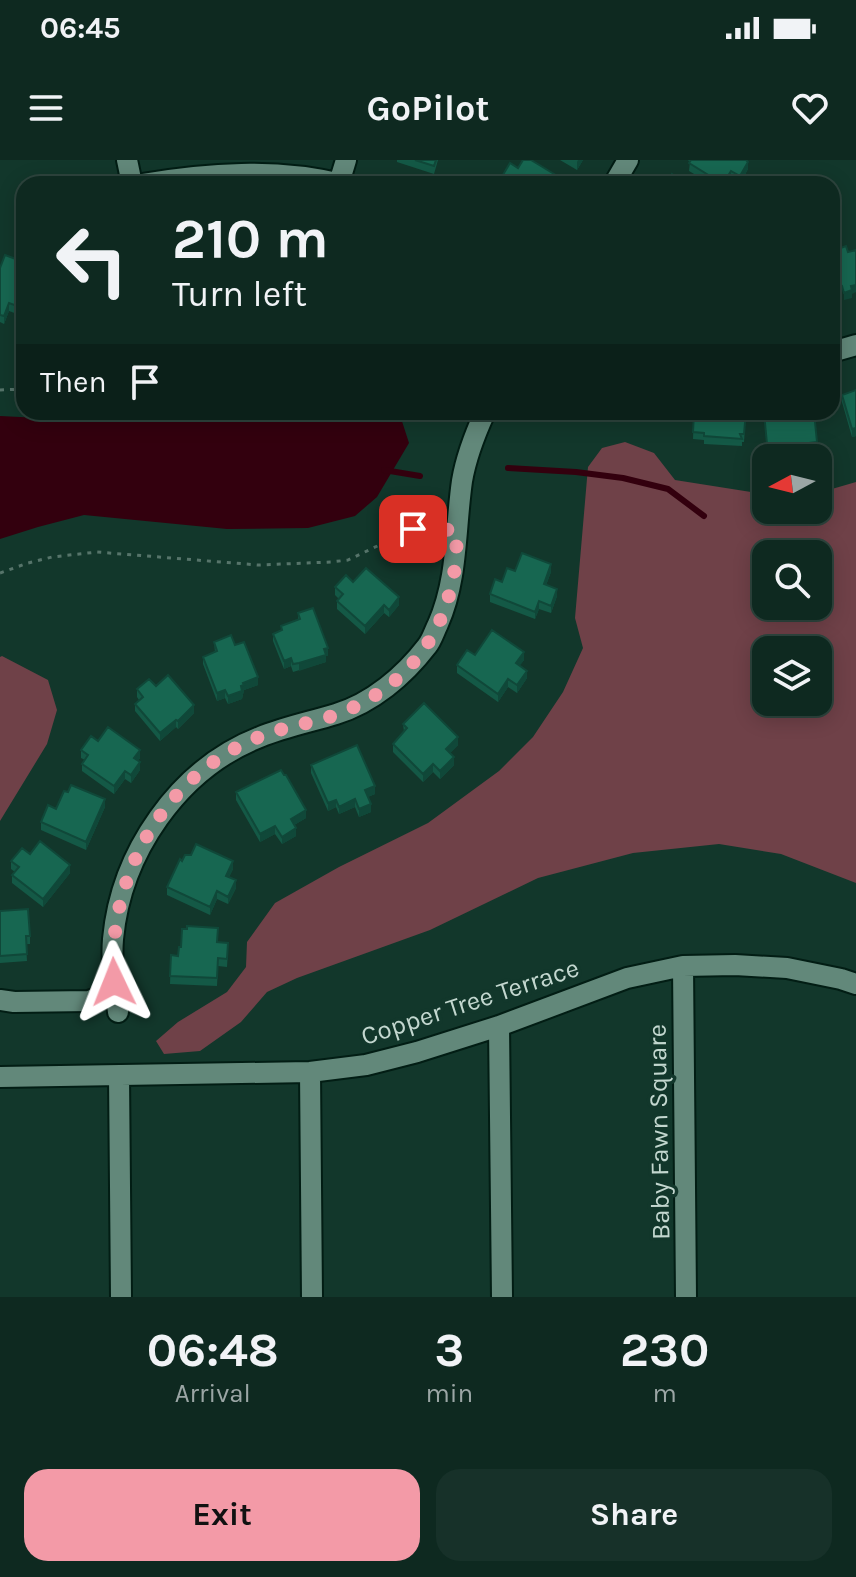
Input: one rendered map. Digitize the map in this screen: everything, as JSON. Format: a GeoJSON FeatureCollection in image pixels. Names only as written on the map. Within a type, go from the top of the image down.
{"type":"FeatureCollection","features":[{"type":"Feature","properties":{"kind":"street"},"geometry":{"type":"LineString","coordinates":[[198,176],[295,176]]}},
{"type":"Feature","properties":{"kind":"street"},"geometry":{"type":"LineString","coordinates":[[0,1000],[117,1002],[112,960],[121,897],[142,843],[168,805],[196,776],[229,751],[258,737],[339,713],[373,697],[404,673],[429,643],[445,608],[455,568],[463,478],[481,420]]}},
{"type":"Feature","properties":{"kind":"street","name":"Copper Tree Terrace"},"geometry":{"type":"LineString","coordinates":[[0,1077],[310,1072],[366,1065],[499,1026],[627,978],[683,966],[787,968],[856,984]]}},
{"type":"Feature","properties":{"kind":"street","name":"Baby Fawn Square"},"geometry":{"type":"LineString","coordinates":[[683,966],[686,1297]]}},
{"type":"Feature","properties":{"kind":"street"},"geometry":{"type":"LineString","coordinates":[[499,1026],[502,1297]]}},
{"type":"Feature","properties":{"kind":"street"},"geometry":{"type":"LineString","coordinates":[[310,1072],[312,1297]]}},
{"type":"Feature","properties":{"kind":"street"},"geometry":{"type":"LineString","coordinates":[[119,1075],[121,1297]]}},
{"type":"Feature","properties":{"kind":"path"},"geometry":{"type":"LineString","coordinates":[[0,573],[52,557],[97,552],[258,565],[331,562],[348,560],[413,529],[425,527],[457,531]]}},
{"type":"Feature","properties":{"kind":"shaded area"},"geometry":{"type":"Polygon","coordinates":[[[0,416],[16,417],[16,420],[402,420],[409,443],[377,497],[355,516],[308,528],[227,529],[84,515],[0,539],[0,416]]]}},
{"type":"Feature","properties":{"kind":"shaded area"},"geometry":{"type":"Polygon","coordinates":[[[625,442],[654,453],[675,480],[752,492],[752,524],[832,524],[832,489],[856,482],[856,883],[781,854],[719,844],[633,853],[538,878],[430,930],[297,978],[267,992],[241,1022],[200,1051],[164,1054],[156,1041],[178,1022],[227,992],[246,967],[247,942],[275,903],[428,823],[499,771],[533,737],[563,692],[583,648],[575,618],[588,467],[602,448],[625,442]]]}},
{"type":"Feature","properties":{"kind":"shaded area"},"geometry":{"type":"Polygon","coordinates":[[[0,657],[48,680],[57,710],[47,744],[0,821],[0,657]]]}},
{"type":"Feature","properties":{"kind":"building"},"geometry":{"type":"Polygon","coordinates":[[[415,160],[436,160],[434,166],[415,160]]]}},
{"type":"Feature","properties":{"kind":"building"},"geometry":{"type":"Polygon","coordinates":[[[523,160],[531,160],[557,176],[502,176],[510,163],[518,168],[523,160]]]}},
{"type":"Feature","properties":{"kind":"building"},"geometry":{"type":"Polygon","coordinates":[[[691,160],[748,162],[740,176],[731,171],[728,176],[710,176],[689,163],[691,160]]]}},
{"type":"Feature","properties":{"kind":"building"},"geometry":{"type":"Polygon","coordinates":[[[846,246],[848,252],[856,250],[856,285],[844,293],[840,287],[840,248],[846,246]]]}},
{"type":"Feature","properties":{"kind":"building"},"geometry":{"type":"Polygon","coordinates":[[[5,255],[16,259],[16,306],[9,303],[4,316],[0,315],[0,268],[5,255]]]}},
{"type":"Feature","properties":{"kind":"building"},"geometry":{"type":"Polygon","coordinates":[[[856,390],[856,428],[852,429],[842,395],[856,390]]]}},
{"type":"Feature","properties":{"kind":"building"},"geometry":{"type":"Polygon","coordinates":[[[694,420],[745,420],[744,434],[740,434],[742,439],[704,436],[704,433],[693,432],[694,420]]]}},
{"type":"Feature","properties":{"kind":"building"},"geometry":{"type":"Polygon","coordinates":[[[765,420],[815,420],[817,442],[767,444],[765,420]]]}},
{"type":"Feature","properties":{"kind":"building"},"geometry":{"type":"Polygon","coordinates":[[[522,553],[551,564],[544,584],[557,589],[551,606],[539,601],[535,612],[490,594],[495,579],[502,582],[507,568],[515,571],[522,553]]]}},
{"type":"Feature","properties":{"kind":"building"},"geometry":{"type":"Polygon","coordinates":[[[366,568],[399,597],[389,610],[384,605],[365,626],[337,601],[343,594],[335,587],[346,575],[353,582],[366,568]]]}},
{"type":"Feature","properties":{"kind":"building"},"geometry":{"type":"Polygon","coordinates":[[[313,608],[328,648],[324,649],[326,655],[293,664],[291,658],[284,661],[273,634],[282,630],[281,626],[300,619],[298,613],[313,608]]]}},
{"type":"Feature","properties":{"kind":"building"},"geometry":{"type":"Polygon","coordinates":[[[492,630],[524,652],[516,663],[527,671],[517,685],[508,679],[498,694],[457,665],[467,650],[475,655],[492,630]]]}},
{"type":"Feature","properties":{"kind":"building"},"geometry":{"type":"Polygon","coordinates":[[[231,635],[235,645],[244,642],[258,677],[243,683],[242,691],[228,696],[225,690],[217,693],[203,657],[217,651],[214,642],[231,635]]]}},
{"type":"Feature","properties":{"kind":"building"},"geometry":{"type":"Polygon","coordinates":[[[168,675],[194,705],[160,733],[135,704],[143,697],[137,689],[149,679],[156,686],[168,675]]]}},
{"type":"Feature","properties":{"kind":"building"},"geometry":{"type":"Polygon","coordinates":[[[424,703],[458,737],[446,749],[454,757],[440,771],[433,764],[423,774],[393,744],[407,728],[403,724],[424,703]]]}},
{"type":"Feature","properties":{"kind":"building"},"geometry":{"type":"Polygon","coordinates":[[[108,727],[140,750],[134,758],[140,762],[131,775],[125,771],[114,786],[82,764],[88,755],[81,750],[91,736],[98,741],[108,727]]]}},
{"type":"Feature","properties":{"kind":"building"},"geometry":{"type":"Polygon","coordinates":[[[357,745],[375,786],[365,790],[371,804],[359,809],[355,799],[339,807],[336,800],[328,803],[311,765],[357,745]]]}},
{"type":"Feature","properties":{"kind":"building"},"geometry":{"type":"Polygon","coordinates":[[[281,770],[306,810],[291,819],[296,828],[282,837],[275,826],[260,834],[236,792],[281,770]]]}},
{"type":"Feature","properties":{"kind":"building"},"geometry":{"type":"Polygon","coordinates":[[[71,785],[105,799],[86,842],[41,822],[48,805],[56,809],[64,791],[68,792],[71,785]]]}},
{"type":"Feature","properties":{"kind":"building"},"geometry":{"type":"Polygon","coordinates":[[[40,841],[70,865],[43,899],[12,875],[19,867],[11,861],[22,848],[30,854],[40,841]]]}},
{"type":"Feature","properties":{"kind":"building"},"geometry":{"type":"Polygon","coordinates":[[[196,844],[233,861],[226,876],[236,880],[228,897],[217,891],[210,907],[167,887],[180,859],[182,861],[185,855],[191,855],[196,844]]]}},
{"type":"Feature","properties":{"kind":"building"},"geometry":{"type":"Polygon","coordinates":[[[28,909],[30,936],[26,936],[27,954],[0,956],[0,911],[28,909]]]}},
{"type":"Feature","properties":{"kind":"building"},"geometry":{"type":"Polygon","coordinates":[[[187,926],[218,928],[217,942],[228,943],[227,959],[218,958],[217,978],[170,976],[171,955],[178,956],[182,929],[187,929],[187,926]]]}},
{"type":"Feature","properties":{"kind":"waterway"},"geometry":{"type":"LineString","coordinates":[[508,468],[623,478],[668,489],[704,516]]}},
{"type":"Feature","properties":{"kind":"waterway"},"geometry":{"type":"LineString","coordinates":[[384,470],[420,476]]}},
{"type":"Feature","properties":{"kind":"route"},"geometry":{"type":"LineString","coordinates":[[114,982],[113,940],[121,897],[142,843],[168,805],[196,776],[229,751],[258,737],[339,713],[373,697],[404,673],[429,643],[445,608],[455,568],[457,531],[425,527],[413,529]]}}]}
